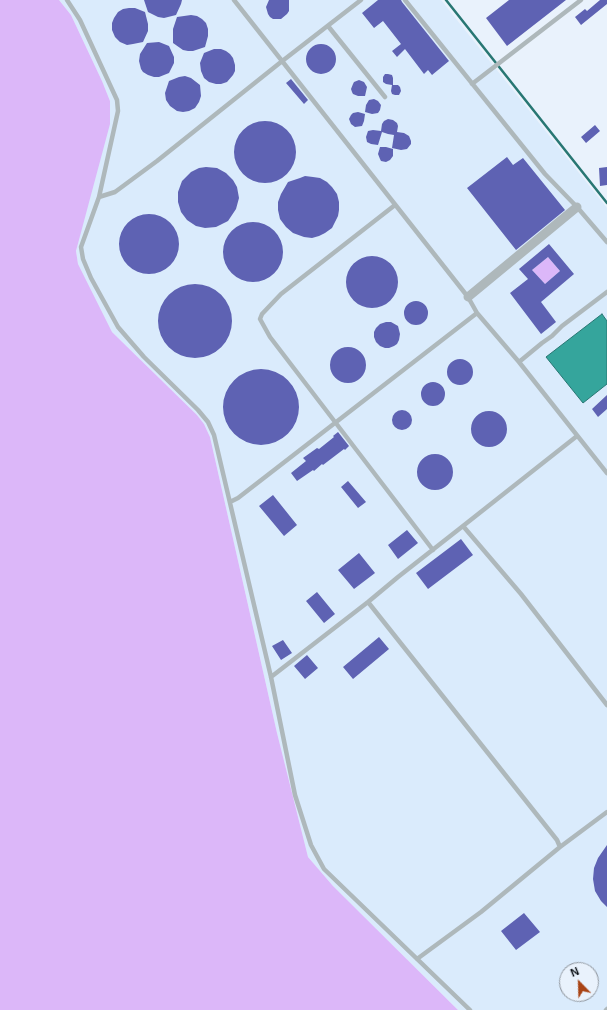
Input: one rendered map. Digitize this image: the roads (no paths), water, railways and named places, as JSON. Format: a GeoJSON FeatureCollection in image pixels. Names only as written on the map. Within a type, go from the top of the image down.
{"type":"FeatureCollection","features":[{"type":"Feature","properties":{"kind":"street"},"geometry":{"type":"LineString","coordinates":[[468,297],[577,207]]}},
{"type":"Feature","properties":{"kind":"lane"},"geometry":{"type":"LineString","coordinates":[[67,0],[80,20],[117,100],[118,111],[99,197],[81,247],[83,259],[91,278],[118,327],[144,357],[198,410],[208,422],[214,435],[271,677],[295,795],[311,845],[324,869],[470,1010]]}},
{"type":"Feature","properties":{"kind":"lane"},"geometry":{"type":"LineString","coordinates":[[234,0],[468,297],[477,313],[519,362],[607,473]]}},
{"type":"Feature","properties":{"kind":"lane"},"geometry":{"type":"LineString","coordinates":[[99,197],[115,192],[157,161],[361,0]]}},
{"type":"Feature","properties":{"kind":"lane"},"geometry":{"type":"LineString","coordinates":[[405,0],[545,174],[577,207],[607,242]]}},
{"type":"Feature","properties":{"kind":"lane"},"geometry":{"type":"LineString","coordinates":[[472,84],[581,0]]}},
{"type":"Feature","properties":{"kind":"lane"},"geometry":{"type":"LineString","coordinates":[[328,26],[385,97]]}},
{"type":"Feature","properties":{"kind":"lane"},"geometry":{"type":"LineString","coordinates":[[395,204],[281,294],[262,314],[260,319],[270,337],[433,550]]}},
{"type":"Feature","properties":{"kind":"lane"},"geometry":{"type":"LineString","coordinates":[[519,362],[552,336],[562,326],[607,292]]}},
{"type":"Feature","properties":{"kind":"lane"},"geometry":{"type":"LineString","coordinates":[[230,502],[238,498],[477,313]]}},
{"type":"Feature","properties":{"kind":"lane"},"geometry":{"type":"LineString","coordinates":[[271,677],[577,436]]}},
{"type":"Feature","properties":{"kind":"lane"},"geometry":{"type":"LineString","coordinates":[[463,526],[520,594],[607,705]]}},
{"type":"Feature","properties":{"kind":"lane"},"geometry":{"type":"LineString","coordinates":[[368,602],[557,840],[560,847]]}},
{"type":"Feature","properties":{"kind":"lane"},"geometry":{"type":"LineString","coordinates":[[417,959],[481,912],[560,847],[607,812]]}},
{"type":"Feature","properties":{"kind":"waterway"},"geometry":{"type":"LineString","coordinates":[[446,0],[607,203]]}}]}
